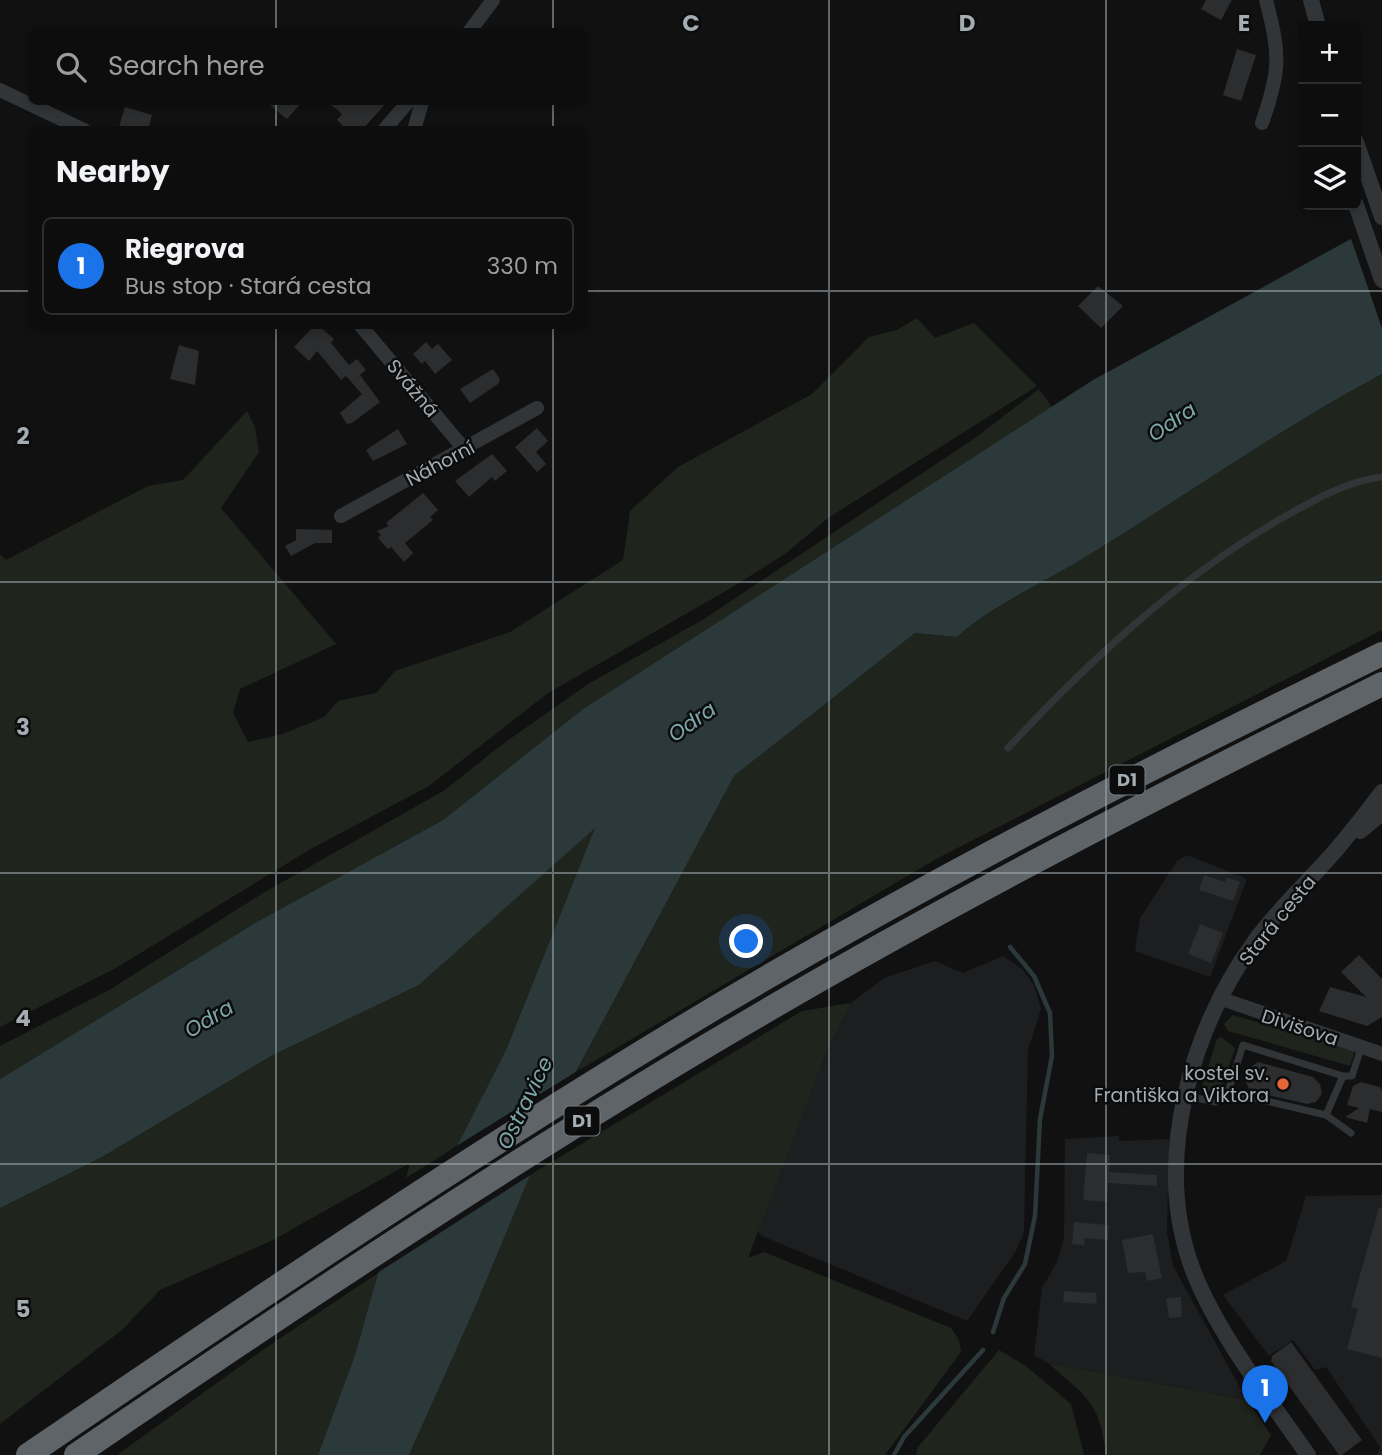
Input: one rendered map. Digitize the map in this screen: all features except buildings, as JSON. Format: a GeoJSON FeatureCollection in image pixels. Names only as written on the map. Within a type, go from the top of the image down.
{"type":"FeatureCollection","features":[{"type":"Feature","properties":{"kind":"highway","name":"D1"},"geometry":{"type":"LineString","coordinates":[[28,1455],[268,1290],[568,1097],[877,916],[1157,764],[1382,654]]}},
{"type":"Feature","properties":{"kind":"highway","name":"D1"},"geometry":{"type":"LineString","coordinates":[[76,1455],[266,1325],[582,1121],[907,930],[1174,787],[1382,684]]}},
{"type":"Feature","properties":{"kind":"street"},"geometry":{"type":"LineString","coordinates":[[472,28],[493,0]]}},
{"type":"Feature","properties":{"kind":"street"},"geometry":{"type":"LineString","coordinates":[[1262,123],[1274,89],[1279,55],[1266,0]]}},
{"type":"Feature","properties":{"kind":"street"},"geometry":{"type":"LineString","coordinates":[[1312,4],[1317,21]]}},
{"type":"Feature","properties":{"kind":"street"},"geometry":{"type":"LineString","coordinates":[[0,90],[28,103]]}},
{"type":"Feature","properties":{"kind":"street"},"geometry":{"type":"LineString","coordinates":[[32,105],[76,126]]}},
{"type":"Feature","properties":{"kind":"street"},"geometry":{"type":"LineString","coordinates":[[387,126],[405,105]]}},
{"type":"Feature","properties":{"kind":"street"},"geometry":{"type":"LineString","coordinates":[[415,126],[421,105]]}},
{"type":"Feature","properties":{"kind":"street"},"geometry":{"type":"LineString","coordinates":[[1358,147],[1382,217]]}},
{"type":"Feature","properties":{"kind":"street"},"geometry":{"type":"LineString","coordinates":[[1358,210],[1382,280]]}},
{"type":"Feature","properties":{"kind":"street","name":"Svážná"},"geometry":{"type":"LineString","coordinates":[[364,329],[465,450]]}},
{"type":"Feature","properties":{"kind":"street","name":"Náhorní"},"geometry":{"type":"LineString","coordinates":[[341,516],[537,408]]}},
{"type":"Feature","properties":{"kind":"street"},"geometry":{"type":"LineString","coordinates":[[1336,850],[1382,792]]}},
{"type":"Feature","properties":{"kind":"street"},"geometry":{"type":"LineString","coordinates":[[1336,850],[1382,813]]}},
{"type":"Feature","properties":{"kind":"street","name":"Stará cesta"},"geometry":{"type":"LineString","coordinates":[[1308,1455],[1214,1311],[1190,1262],[1181,1229],[1177,1190],[1178,1154],[1186,1096],[1199,1050],[1219,998],[1264,930],[1336,850]]}},
{"type":"Feature","properties":{"kind":"street","name":"Divišova"},"geometry":{"type":"LineString","coordinates":[[1219,998],[1382,1054]]}},
{"type":"Feature","properties":{"kind":"lane"},"geometry":{"type":"LineString","coordinates":[[1007,748],[1105,650],[1163,599],[1222,555],[1317,498],[1382,477]]}},
{"type":"Feature","properties":{"kind":"lane"},"geometry":{"type":"LineString","coordinates":[[1186,1096],[1216,1102],[1228,1092],[1243,1045],[1343,1076],[1352,1076],[1361,1048]]}},
{"type":"Feature","properties":{"kind":"lane"},"geometry":{"type":"LineString","coordinates":[[1326,1115],[1343,1076]]}},
{"type":"Feature","properties":{"kind":"lane"},"geometry":{"type":"LineString","coordinates":[[1228,1092],[1326,1115],[1350,1133]]}},
{"type":"Feature","properties":{"kind":"shaded area"},"geometry":{"type":"Polygon","coordinates":[[[917,318],[935,338],[974,323],[1037,386],[828,518],[785,554],[731,588],[548,693],[429,786],[309,850],[116,968],[0,1027],[0,554],[6,560],[148,486],[183,480],[247,411],[255,427],[259,452],[221,508],[336,644],[240,689],[233,713],[248,742],[283,734],[324,717],[338,701],[376,693],[395,671],[510,632],[623,560],[630,511],[678,467],[812,394],[869,337],[897,330],[917,318]]]}},
{"type":"Feature","properties":{"kind":"shaded area"},"geometry":{"type":"Polygon","coordinates":[[[1382,374],[1382,630],[936,859],[576,1072],[734,776],[915,633],[957,637],[1006,603],[1092,553],[1235,461],[1382,374]]]}},
{"type":"Feature","properties":{"kind":"shaded area"},"geometry":{"type":"Polygon","coordinates":[[[1039,389],[1052,407],[583,709],[443,820],[257,922],[0,1079],[0,1046],[109,990],[263,893],[445,790],[500,746],[588,684],[704,619],[975,438],[1039,389]]]}},
{"type":"Feature","properties":{"kind":"shaded area"},"geometry":{"type":"Polygon","coordinates":[[[596,826],[506,1050],[457,1146],[406,1178],[410,1163],[273,1240],[160,1290],[122,1330],[0,1424],[0,1208],[102,1157],[271,1056],[419,985],[596,826]]]}},
{"type":"Feature","properties":{"kind":"shaded area"},"geometry":{"type":"Polygon","coordinates":[[[1187,855],[1247,879],[1210,977],[1135,951],[1140,918],[1177,861],[1187,855]]]}},
{"type":"Feature","properties":{"kind":"shaded area"},"geometry":{"type":"Polygon","coordinates":[[[1003,956],[1022,969],[1034,985],[1041,1009],[1028,1050],[1024,1232],[1016,1251],[967,1321],[762,1236],[756,1230],[826,1053],[851,1003],[884,978],[935,961],[963,973],[1003,956]]]}},
{"type":"Feature","properties":{"kind":"shaded area"},"geometry":{"type":"Polygon","coordinates":[[[851,1003],[826,1053],[748,1258],[764,1252],[951,1328],[959,1340],[961,1352],[885,1455],[409,1455],[474,1310],[530,1175],[802,1011],[851,1003]]]}},
{"type":"Feature","properties":{"kind":"shaded area"},"geometry":{"type":"Polygon","coordinates":[[[1233,1015],[1355,1051],[1350,1066],[1228,1031],[1224,1024],[1233,1015]]]}},
{"type":"Feature","properties":{"kind":"shaded area"},"geometry":{"type":"Polygon","coordinates":[[[1221,1037],[1235,1048],[1222,1087],[1211,1096],[1205,1094],[1202,1086],[1217,1039],[1221,1037]]]}},
{"type":"Feature","properties":{"kind":"shaded area"},"geometry":{"type":"Polygon","coordinates":[[[1119,1136],[1119,1141],[1169,1139],[1167,1232],[1173,1266],[1247,1400],[1048,1363],[1034,1355],[1042,1288],[1057,1262],[1064,1239],[1065,1139],[1119,1136]]]}},
{"type":"Feature","properties":{"kind":"shaded area"},"geometry":{"type":"Polygon","coordinates":[[[1382,1195],[1382,1455],[1377,1455],[1380,1447],[1326,1367],[1315,1370],[1293,1340],[1269,1356],[1223,1295],[1286,1261],[1306,1196],[1382,1195]]]}},
{"type":"Feature","properties":{"kind":"shaded area"},"geometry":{"type":"Polygon","coordinates":[[[378,1273],[355,1355],[318,1455],[117,1455],[264,1349],[378,1273]]]}},
{"type":"Feature","properties":{"kind":"shaded area"},"geometry":{"type":"Polygon","coordinates":[[[999,1350],[1026,1366],[1071,1404],[1084,1455],[916,1455],[918,1447],[999,1350]]]}},
{"type":"Feature","properties":{"kind":"shaded area"},"geometry":{"type":"Polygon","coordinates":[[[1048,1363],[1247,1400],[1271,1435],[1260,1455],[1106,1455],[1095,1411],[1081,1393],[1048,1363]]]}},
{"type":"Feature","properties":{"kind":"water"},"geometry":{"type":"Polygon","coordinates":[[[1382,222],[1382,374],[1271,439],[1092,553],[1005,603],[957,637],[915,633],[734,776],[563,1096],[474,1310],[409,1455],[318,1455],[355,1355],[378,1273],[457,1146],[506,1050],[595,828],[419,985],[271,1056],[102,1157],[0,1208],[0,1079],[257,922],[443,820],[583,709],[1093,380],[1382,222]]]}},
{"type":"Feature","properties":{"kind":"pier"},"geometry":{"type":"Polygon","coordinates":[[[1382,218],[1382,328],[1349,233],[1382,218]]]}},
{"type":"Feature","properties":{"kind":"pier"},"geometry":{"type":"Polygon","coordinates":[[[582,1068],[566,1098],[535,1172],[374,1275],[450,1150],[582,1068]]]}},
{"type":"Feature","properties":{"kind":"waterway"},"geometry":{"type":"LineString","coordinates":[[993,1332],[1004,1298],[1025,1264],[1035,1216],[1040,1119],[1052,1056],[1050,1013],[1034,976],[1010,947]]}},
{"type":"Feature","properties":{"kind":"waterway"},"geometry":{"type":"LineString","coordinates":[[894,1455],[904,1437],[983,1350]]}},
{"type":"Feature","properties":{"kind":"place","name":"kostel sv. Františka a Viktora"},"geometry":{"type":"Point","coordinates":[1283,1084]}},
{"type":"Feature","properties":{"kind":"place","name":"Riegrova"},"geometry":{"type":"Point","coordinates":[1265,1423]}},
{"type":"Feature","properties":{"kind":"water label","name":"Odra"},"geometry":{"type":"Point","coordinates":[1172,422]}},
{"type":"Feature","properties":{"kind":"water label","name":"Odra"},"geometry":{"type":"Point","coordinates":[692,722]}},
{"type":"Feature","properties":{"kind":"water label","name":"Odra"},"geometry":{"type":"Point","coordinates":[209,1019]}},
{"type":"Feature","properties":{"kind":"water label","name":"Ostravice"},"geometry":{"type":"Point","coordinates":[525,1103]}}]}
